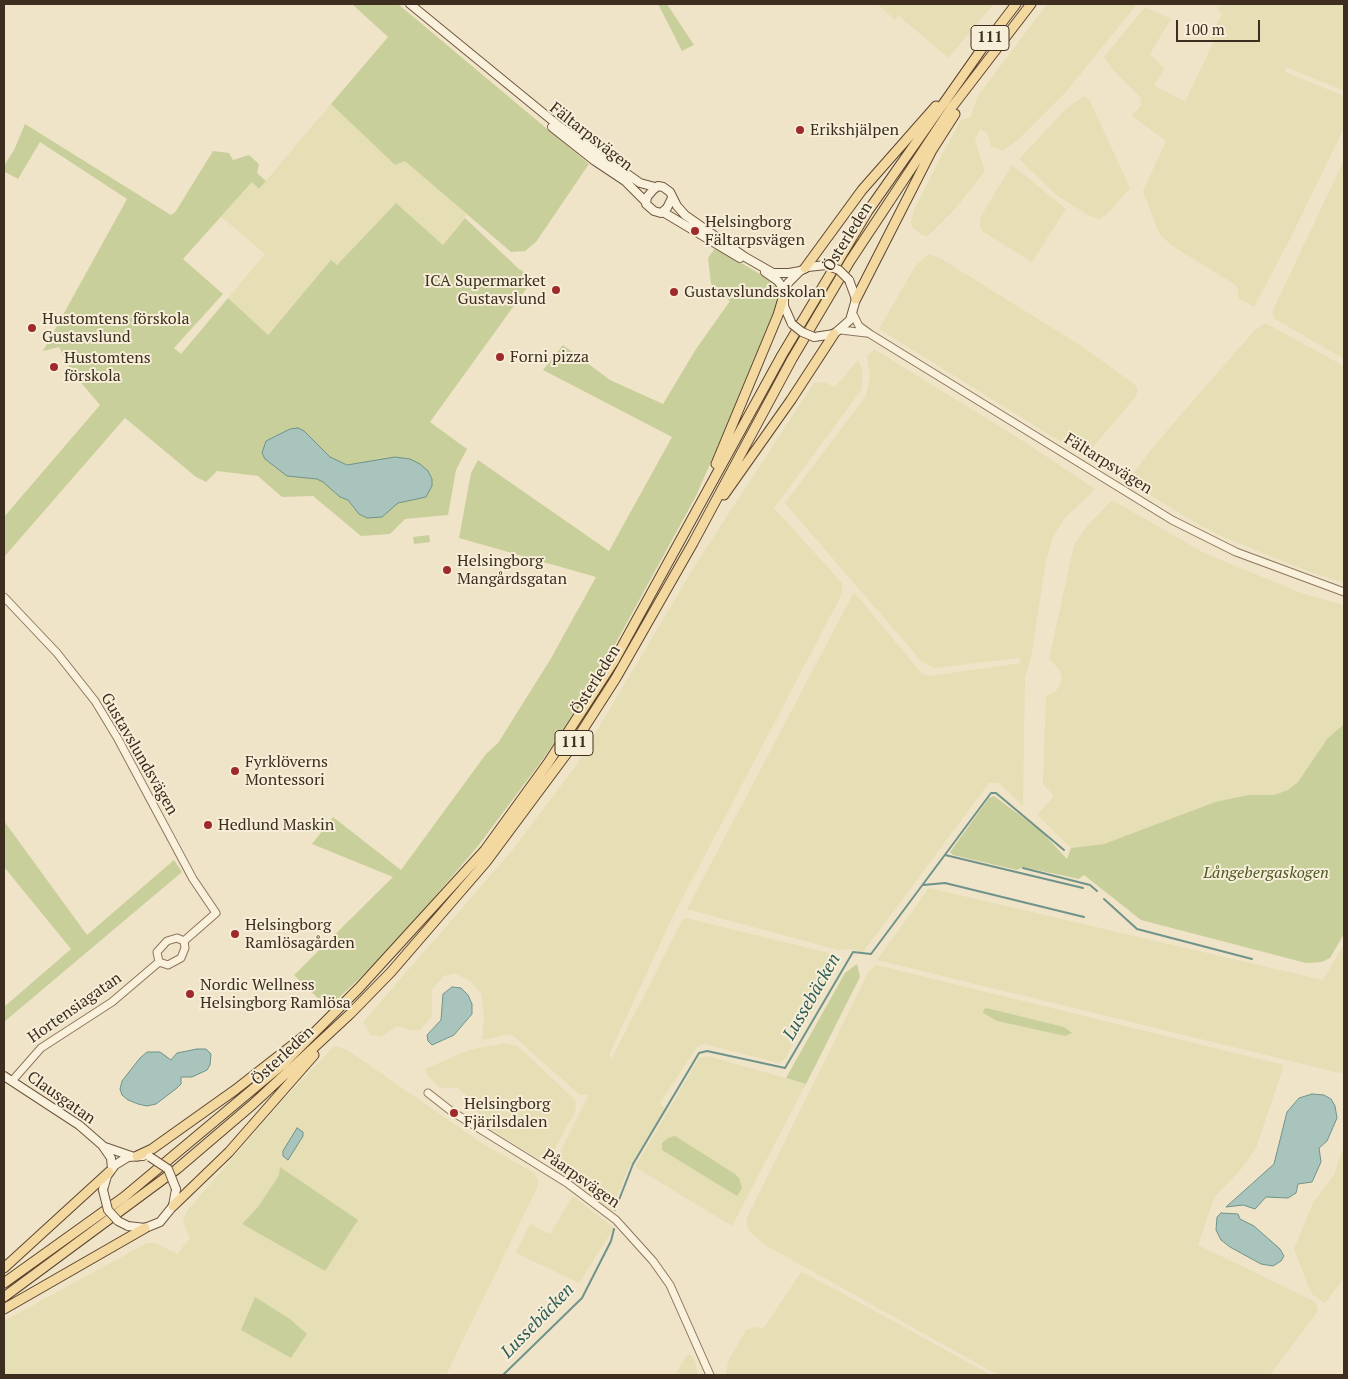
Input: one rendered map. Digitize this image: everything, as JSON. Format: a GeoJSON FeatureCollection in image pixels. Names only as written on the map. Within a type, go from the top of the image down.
{"type":"FeatureCollection","features":[{"type":"Feature","properties":{"kind":"main road","name":"Fältarpsvägen"},"geometry":{"type":"LineString","coordinates":[[410,4],[518,95],[567,140],[625,181],[646,202]]}},
{"type":"Feature","properties":{"kind":"main road","name":"Österleden"},"geometry":{"type":"LineString","coordinates":[[4,1283],[124,1197],[170,1161],[283,1064],[447,893],[513,813],[614,661],[782,355],[868,212],[964,74],[1016,4]]}},
{"type":"Feature","properties":{"kind":"main road","name":"Österleden"},"geometry":{"type":"LineString","coordinates":[[4,1297],[184,1162],[252,1105],[344,1020],[427,933],[486,862],[555,771],[624,663],[702,526],[792,359],[850,260],[947,115],[1031,4]]}},
{"type":"Feature","properties":{"kind":"main road"},"geometry":{"type":"LineString","coordinates":[[702,526],[838,332],[854,314],[856,299],[932,150],[988,60]]}},
{"type":"Feature","properties":{"kind":"main road"},"geometry":{"type":"LineString","coordinates":[[700,505],[778,315],[784,293],[793,276],[802,269],[862,190],[964,74]]}},
{"type":"Feature","properties":{"kind":"main road","name":"Fältarpsvägen"},"geometry":{"type":"LineString","coordinates":[[518,95],[640,184],[656,187]]}},
{"type":"Feature","properties":{"kind":"main road"},"geometry":{"type":"LineString","coordinates":[[838,332],[814,337],[802,332],[792,324],[784,306],[784,293],[772,277],[663,212],[654,211],[646,202],[649,194],[656,187],[666,188],[685,215],[763,268],[781,274],[814,265],[826,265],[839,270],[849,280],[856,299]]}},
{"type":"Feature","properties":{"kind":"main road"},"geometry":{"type":"LineString","coordinates":[[663,212],[672,198]]}},
{"type":"Feature","properties":{"kind":"main road"},"geometry":{"type":"LineString","coordinates":[[4,1268],[119,1162],[152,1149],[235,1090],[330,1016]]}},
{"type":"Feature","properties":{"kind":"main road"},"geometry":{"type":"LineString","coordinates":[[4,1309],[145,1228],[160,1222],[173,1206],[228,1152],[344,1020]]}},
{"type":"Feature","properties":{"kind":"main road","name":"Clausgatan"},"geometry":{"type":"LineString","coordinates":[[4,1076],[69,1117],[102,1145],[114,1152],[135,1156]]}},
{"type":"Feature","properties":{"kind":"main road","name":"Clausgatan"},"geometry":{"type":"LineString","coordinates":[[102,1145],[111,1158],[111,1170]]}},
{"type":"Feature","properties":{"kind":"main road"},"geometry":{"type":"LineString","coordinates":[[135,1156],[150,1157],[168,1169],[176,1188],[173,1206]]}},
{"type":"Feature","properties":{"kind":"main road"},"geometry":{"type":"LineString","coordinates":[[111,1170],[103,1190],[108,1210],[118,1222],[128,1226],[145,1228]]}},
{"type":"Feature","properties":{"kind":"street","name":"Fältarpsvägen"},"geometry":{"type":"LineString","coordinates":[[854,314],[859,326],[870,334],[1172,520],[1236,552],[1344,592]]}},
{"type":"Feature","properties":{"kind":"street","name":"Fältarpsvägen"},"geometry":{"type":"LineString","coordinates":[[838,332],[870,334]]}},
{"type":"Feature","properties":{"kind":"street","name":"Gustavslundsvägen"},"geometry":{"type":"LineString","coordinates":[[4,597],[56,653],[95,701],[118,739],[189,871],[216,912]]}},
{"type":"Feature","properties":{"kind":"street","name":"Hortensiagatan"},"geometry":{"type":"LineString","coordinates":[[184,941],[216,912]]}},
{"type":"Feature","properties":{"kind":"street","name":"Hortensiagatan"},"geometry":{"type":"LineString","coordinates":[[159,962],[157,952],[164,943],[172,938],[184,941]]}},
{"type":"Feature","properties":{"kind":"street","name":"Hortensiagatan"},"geometry":{"type":"LineString","coordinates":[[159,962],[168,965],[181,958],[185,951],[184,941]]}},
{"type":"Feature","properties":{"kind":"street","name":"Hortensiagatan"},"geometry":{"type":"LineString","coordinates":[[12,1081],[41,1048],[112,1002],[159,962]]}},
{"type":"Feature","properties":{"kind":"street","name":"Påarpsvägen"},"geometry":{"type":"LineString","coordinates":[[428,1094],[451,1111],[567,1183],[616,1220],[653,1261],[670,1285],[710,1375]]}},
{"type":"Feature","properties":{"kind":"shaded area"},"geometry":{"type":"Polygon","coordinates":[[[877,4],[994,4],[948,58],[899,16],[895,20],[877,4]]]}},
{"type":"Feature","properties":{"kind":"shaded area"},"geometry":{"type":"Polygon","coordinates":[[[1047,4],[1137,4],[1066,92],[1019,139],[1003,151],[991,146],[987,132],[980,129],[975,140],[985,171],[956,208],[928,236],[922,235],[913,228],[911,222],[913,212],[944,151],[961,120],[971,117],[977,97],[1047,4]]]}},
{"type":"Feature","properties":{"kind":"shaded area"},"geometry":{"type":"Polygon","coordinates":[[[1223,4],[1344,4],[1344,91],[1286,67],[1285,72],[1344,96],[1344,128],[1289,241],[1254,307],[1238,298],[1238,288],[1234,284],[1171,245],[1159,233],[1143,191],[1166,141],[1132,116],[1141,105],[1141,98],[1114,71],[1104,57],[1145,7],[1171,19],[1150,54],[1165,69],[1154,85],[1185,102],[1213,43],[1209,36],[1222,15],[1217,8],[1223,4]]]}},
{"type":"Feature","properties":{"kind":"shaded area"},"geometry":{"type":"Polygon","coordinates":[[[1085,96],[1090,101],[1130,188],[1107,214],[1099,219],[1088,215],[1055,194],[1019,159],[1068,107],[1085,96]]]}},
{"type":"Feature","properties":{"kind":"shaded area"},"geometry":{"type":"Polygon","coordinates":[[[331,104],[395,165],[405,160],[467,215],[443,245],[396,203],[337,265],[331,261],[267,335],[228,298],[265,254],[221,217],[252,182],[259,189],[331,104]]]}},
{"type":"Feature","properties":{"kind":"shaded area"},"geometry":{"type":"Polygon","coordinates":[[[1344,160],[1344,359],[1275,319],[1272,312],[1344,160]]]}},
{"type":"Feature","properties":{"kind":"shaded area"},"geometry":{"type":"Polygon","coordinates":[[[1012,165],[1066,209],[1032,262],[982,231],[980,226],[981,216],[1012,165]]]}},
{"type":"Feature","properties":{"kind":"shaded area"},"geometry":{"type":"Polygon","coordinates":[[[929,254],[940,258],[1083,347],[1134,384],[1138,389],[1136,396],[1089,452],[1081,454],[879,329],[916,265],[929,254]]]}},
{"type":"Feature","properties":{"kind":"shaded area"},"geometry":{"type":"Polygon","coordinates":[[[1265,323],[1344,366],[1344,583],[1310,572],[1223,537],[1194,522],[1127,481],[1158,441],[1255,330],[1265,323]]]}},
{"type":"Feature","properties":{"kind":"shaded area"},"geometry":{"type":"Polygon","coordinates":[[[874,349],[1023,441],[1095,489],[1065,518],[1053,537],[1046,561],[1031,657],[1025,678],[1023,806],[999,783],[989,783],[863,952],[850,949],[838,950],[687,909],[854,592],[922,674],[930,676],[1021,663],[1019,658],[934,668],[922,662],[785,503],[866,396],[870,376],[867,357],[874,349]]]}},
{"type":"Feature","properties":{"kind":"shaded area"},"geometry":{"type":"Polygon","coordinates":[[[858,360],[862,369],[862,389],[774,508],[842,583],[842,594],[672,918],[609,1055],[612,1058],[682,921],[686,918],[837,955],[840,960],[785,1059],[779,1063],[704,1044],[697,1047],[660,1103],[665,1109],[629,1167],[611,1211],[583,1188],[552,1168],[589,1094],[580,1095],[511,1034],[482,1040],[484,1018],[481,993],[471,982],[455,973],[444,976],[432,989],[432,1016],[420,1030],[409,1030],[397,1026],[381,1037],[370,1035],[363,1022],[511,852],[577,764],[699,559],[814,383],[824,382],[835,387],[858,360]]]}},
{"type":"Feature","properties":{"kind":"shaded area"},"geometry":{"type":"Polygon","coordinates":[[[1112,500],[1206,554],[1304,594],[1344,605],[1344,724],[1327,739],[1298,782],[1288,790],[1274,795],[1248,795],[1215,802],[1104,844],[1071,848],[1037,815],[1052,799],[1053,795],[1043,784],[1046,696],[1056,691],[1062,680],[1060,670],[1049,659],[1074,545],[1087,526],[1112,500]]]}},
{"type":"Feature","properties":{"kind":"shaded area"},"geometry":{"type":"Polygon","coordinates":[[[929,888],[1323,980],[1344,944],[1344,1074],[877,960],[929,888]]]}},
{"type":"Feature","properties":{"kind":"shaded area"},"geometry":{"type":"Polygon","coordinates":[[[876,965],[1284,1065],[1256,1148],[1241,1169],[1214,1198],[1198,1245],[1316,1302],[1318,1311],[1270,1375],[998,1375],[767,1246],[752,1234],[747,1226],[747,1218],[869,971],[876,965]],[[988,1008],[997,1021],[1065,1036],[1064,1027],[988,1008]]]}},
{"type":"Feature","properties":{"kind":"shaded area"},"geometry":{"type":"Polygon","coordinates":[[[507,1043],[519,1047],[575,1100],[576,1110],[552,1154],[545,1159],[539,1159],[488,1128],[468,1097],[458,1088],[440,1088],[427,1075],[425,1069],[469,1050],[507,1043]]]}},
{"type":"Feature","properties":{"kind":"shaded area"},"geometry":{"type":"Polygon","coordinates":[[[334,1046],[346,1049],[480,1142],[534,1173],[538,1180],[537,1188],[446,1375],[4,1375],[4,1321],[147,1243],[156,1243],[177,1254],[190,1238],[183,1222],[186,1212],[281,1102],[334,1046]],[[280,1167],[279,1175],[258,1207],[242,1224],[325,1271],[280,1167]],[[255,1298],[242,1330],[291,1358],[307,1334],[290,1319],[255,1298]]]}},
{"type":"Feature","properties":{"kind":"shaded area"},"geometry":{"type":"Polygon","coordinates":[[[708,1056],[806,1084],[732,1226],[635,1167],[699,1058],[708,1056]]]}},
{"type":"Feature","properties":{"kind":"shaded area"},"geometry":{"type":"Polygon","coordinates":[[[1344,1146],[1344,1278],[1325,1303],[1313,1295],[1294,1249],[1313,1203],[1334,1175],[1344,1146]]]}},
{"type":"Feature","properties":{"kind":"shaded area"},"geometry":{"type":"Polygon","coordinates":[[[573,1196],[614,1228],[579,1283],[516,1253],[530,1224],[550,1234],[573,1196]]]}},
{"type":"Feature","properties":{"kind":"shaded area"},"geometry":{"type":"Polygon","coordinates":[[[801,1272],[991,1375],[726,1375],[728,1361],[746,1330],[755,1327],[763,1329],[801,1272]]]}},
{"type":"Feature","properties":{"kind":"shaded area"},"geometry":{"type":"Polygon","coordinates":[[[687,1355],[691,1355],[695,1361],[698,1375],[675,1375],[687,1355]]]}},
{"type":"Feature","properties":{"kind":"green space"},"geometry":{"type":"Polygon","coordinates":[[[352,4],[398,4],[589,164],[536,242],[525,251],[511,252],[405,161],[395,165],[331,104],[388,37],[352,4]]]}},
{"type":"Feature","properties":{"kind":"green space"},"geometry":{"type":"Polygon","coordinates":[[[658,4],[667,4],[694,45],[682,51],[658,4]]]}},
{"type":"Feature","properties":{"kind":"green space"},"geometry":{"type":"Polygon","coordinates":[[[25,124],[171,215],[176,211],[213,151],[229,153],[233,160],[249,155],[259,164],[257,173],[266,181],[259,189],[252,182],[183,259],[223,294],[174,348],[181,354],[228,298],[268,335],[331,260],[337,265],[396,203],[443,245],[465,218],[519,269],[534,278],[430,422],[467,449],[456,470],[448,515],[405,519],[390,534],[361,536],[313,496],[282,497],[258,476],[217,471],[206,482],[196,477],[125,418],[4,557],[4,517],[100,405],[72,372],[59,347],[43,351],[127,199],[40,142],[18,179],[5,172],[4,174],[4,166],[14,150],[25,124]]]}},
{"type":"Feature","properties":{"kind":"green space"},"geometry":{"type":"Polygon","coordinates":[[[715,248],[776,283],[779,289],[779,307],[696,496],[589,692],[543,759],[478,846],[437,894],[381,958],[328,1008],[294,975],[393,877],[312,844],[333,817],[401,870],[486,754],[498,743],[550,660],[596,577],[459,538],[471,473],[478,460],[609,551],[672,437],[543,370],[563,345],[610,380],[663,404],[696,349],[730,301],[711,284],[708,258],[715,248]]]}},
{"type":"Feature","properties":{"kind":"green space"},"geometry":{"type":"Polygon","coordinates":[[[429,535],[430,542],[414,544],[413,537],[429,535]]]}},
{"type":"Feature","properties":{"kind":"green space","name":"Långebergaskogen"},"geometry":{"type":"Polygon","coordinates":[[[1344,724],[1344,934],[1330,958],[1322,962],[1306,963],[1141,920],[1084,875],[1079,879],[1023,867],[1017,870],[953,855],[950,852],[989,798],[994,796],[1041,831],[1067,859],[1071,848],[1104,844],[1215,802],[1248,795],[1274,795],[1288,790],[1298,782],[1327,739],[1344,724]]]}},
{"type":"Feature","properties":{"kind":"green space"},"geometry":{"type":"Polygon","coordinates":[[[4,821],[87,935],[174,860],[182,872],[4,1022],[4,1007],[71,949],[4,867],[4,821]]]}},
{"type":"Feature","properties":{"kind":"green space"},"geometry":{"type":"Polygon","coordinates":[[[857,964],[860,977],[806,1084],[786,1078],[845,973],[857,964]]]}},
{"type":"Feature","properties":{"kind":"green space"},"geometry":{"type":"Polygon","coordinates":[[[987,1008],[1064,1027],[1072,1033],[1065,1036],[997,1021],[983,1013],[984,1009],[987,1008]]]}},
{"type":"Feature","properties":{"kind":"green space"},"geometry":{"type":"Polygon","coordinates":[[[675,1136],[735,1174],[739,1178],[742,1188],[737,1196],[662,1150],[662,1143],[668,1138],[675,1136]]]}},
{"type":"Feature","properties":{"kind":"green space"},"geometry":{"type":"Polygon","coordinates":[[[280,1167],[358,1220],[325,1271],[242,1224],[258,1207],[279,1175],[280,1167]]]}},
{"type":"Feature","properties":{"kind":"green space"},"geometry":{"type":"Polygon","coordinates":[[[255,1297],[290,1319],[307,1334],[291,1358],[241,1330],[255,1297]]]}},
{"type":"Feature","properties":{"kind":"water"},"geometry":{"type":"Polygon","coordinates":[[[298,428],[304,431],[330,457],[347,465],[395,457],[410,459],[428,471],[432,479],[432,486],[426,497],[398,503],[382,517],[367,518],[359,514],[348,500],[340,497],[323,482],[317,479],[287,476],[265,459],[262,453],[266,441],[290,429],[298,428]]]}},
{"type":"Feature","properties":{"kind":"water"},"geometry":{"type":"Polygon","coordinates":[[[452,987],[461,988],[468,995],[472,1004],[472,1014],[454,1035],[432,1045],[428,1041],[427,1035],[441,1020],[443,994],[452,987]]]}},
{"type":"Feature","properties":{"kind":"water"},"geometry":{"type":"Polygon","coordinates":[[[206,1049],[211,1054],[210,1065],[207,1070],[192,1077],[181,1077],[181,1084],[156,1104],[147,1106],[138,1104],[122,1095],[120,1089],[122,1081],[147,1052],[160,1052],[171,1060],[177,1053],[206,1049]]]}},
{"type":"Feature","properties":{"kind":"water"},"geometry":{"type":"Polygon","coordinates":[[[1312,1094],[1324,1095],[1331,1099],[1335,1106],[1337,1118],[1327,1141],[1319,1148],[1321,1162],[1312,1182],[1298,1184],[1296,1193],[1288,1198],[1266,1197],[1255,1209],[1243,1205],[1226,1207],[1274,1164],[1287,1112],[1299,1098],[1312,1094]]]}},
{"type":"Feature","properties":{"kind":"water"},"geometry":{"type":"Polygon","coordinates":[[[297,1128],[303,1132],[303,1136],[288,1160],[283,1156],[283,1151],[297,1128]]]}},
{"type":"Feature","properties":{"kind":"water"},"geometry":{"type":"Polygon","coordinates":[[[1221,1213],[1238,1214],[1240,1219],[1254,1226],[1280,1249],[1284,1256],[1281,1261],[1273,1266],[1261,1264],[1221,1240],[1216,1230],[1217,1217],[1221,1213]]]}},
{"type":"Feature","properties":{"kind":"waterway","name":"Lussebäcken"},"geometry":{"type":"LineString","coordinates":[[615,1210],[633,1164],[699,1053],[707,1051],[785,1068],[853,952],[871,954],[991,793],[996,793],[1064,850]]}},
{"type":"Feature","properties":{"kind":"waterway"},"geometry":{"type":"LineString","coordinates":[[945,855],[1083,888]]}},
{"type":"Feature","properties":{"kind":"waterway"},"geometry":{"type":"LineString","coordinates":[[1023,868],[1090,885],[1097,891]]}},
{"type":"Feature","properties":{"kind":"waterway"},"geometry":{"type":"LineString","coordinates":[[923,885],[945,883],[1084,917]]}},
{"type":"Feature","properties":{"kind":"waterway"},"geometry":{"type":"LineString","coordinates":[[1104,899],[1137,929],[1252,959]]}},
{"type":"Feature","properties":{"kind":"waterway","name":"Lussebäcken"},"geometry":{"type":"LineString","coordinates":[[503,1375],[582,1298],[611,1241],[614,1229]]}},
{"type":"Feature","properties":{"kind":"place","name":"Erikshjälpen"},"geometry":{"type":"Point","coordinates":[800,130]}},
{"type":"Feature","properties":{"kind":"place","name":"Helsingborg Fältarpsvägen"},"geometry":{"type":"Point","coordinates":[695,231]}},
{"type":"Feature","properties":{"kind":"place","name":"ICA Supermarket Gustavslund"},"geometry":{"type":"Point","coordinates":[556,290]}},
{"type":"Feature","properties":{"kind":"place","name":"Gustavslundsskolan"},"geometry":{"type":"Point","coordinates":[674,292]}},
{"type":"Feature","properties":{"kind":"place","name":"Hustomtens förskola Gustavslund"},"geometry":{"type":"Point","coordinates":[32,328]}},
{"type":"Feature","properties":{"kind":"place","name":"Forni pizza"},"geometry":{"type":"Point","coordinates":[500,357]}},
{"type":"Feature","properties":{"kind":"place","name":"Hustomtens förskola"},"geometry":{"type":"Point","coordinates":[54,367]}},
{"type":"Feature","properties":{"kind":"place","name":"Helsingborg Mangårdsgatan"},"geometry":{"type":"Point","coordinates":[447,570]}},
{"type":"Feature","properties":{"kind":"place","name":"Fyrklöverns Montessori"},"geometry":{"type":"Point","coordinates":[235,771]}},
{"type":"Feature","properties":{"kind":"place","name":"Hedlund Maskin"},"geometry":{"type":"Point","coordinates":[208,825]}},
{"type":"Feature","properties":{"kind":"place","name":"Helsingborg Ramlösagården"},"geometry":{"type":"Point","coordinates":[235,934]}},
{"type":"Feature","properties":{"kind":"place","name":"Nordic Wellness Helsingborg Ramlösa"},"geometry":{"type":"Point","coordinates":[190,994]}},
{"type":"Feature","properties":{"kind":"place","name":"Helsingborg Fjärilsdalen"},"geometry":{"type":"Point","coordinates":[454,1113]}}]}
